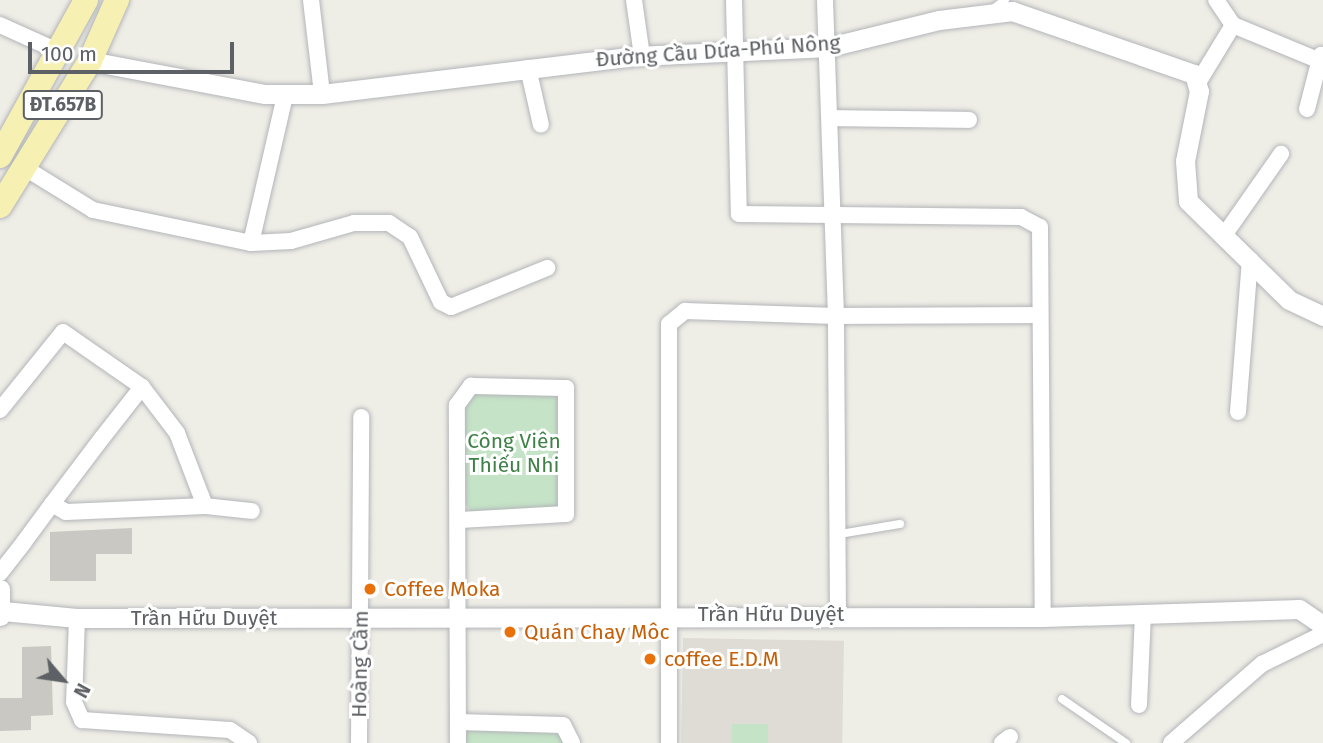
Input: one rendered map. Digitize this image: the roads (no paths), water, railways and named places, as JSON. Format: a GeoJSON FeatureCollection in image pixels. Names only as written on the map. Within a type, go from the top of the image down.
{"type":"FeatureCollection","features":[{"type":"Feature","properties":{"kind":"main road","name":"ĐT.657B"},"geometry":{"type":"LineString","coordinates":[[0,156],[62,53],[86,0]]}},
{"type":"Feature","properties":{"kind":"main road","name":"ĐT.657B"},"geometry":{"type":"LineString","coordinates":[[0,206],[90,61],[117,0]]}},
{"type":"Feature","properties":{"kind":"main road"},"geometry":{"type":"LineString","coordinates":[[62,53],[90,61]]}},
{"type":"Feature","properties":{"kind":"street"},"geometry":{"type":"LineString","coordinates":[[311,0],[322,94]]}},
{"type":"Feature","properties":{"kind":"street"},"geometry":{"type":"LineString","coordinates":[[634,0],[642,56]]}},
{"type":"Feature","properties":{"kind":"street"},"geometry":{"type":"LineString","coordinates":[[734,0],[738,50],[739,214],[1033,220],[1040,227],[1043,617]]}},
{"type":"Feature","properties":{"kind":"street"},"geometry":{"type":"LineString","coordinates":[[825,0],[836,216],[840,534],[838,614]]}},
{"type":"Feature","properties":{"kind":"street"},"geometry":{"type":"LineString","coordinates":[[1216,0],[1233,25],[1320,57],[1323,65],[1307,109]]}},
{"type":"Feature","properties":{"kind":"street","name":"Đường Cầu Dứa-Phú Nông"},"geometry":{"type":"LineString","coordinates":[[90,61],[285,96],[322,94],[642,56],[829,47],[998,5],[1185,67],[1199,81]]}},
{"type":"Feature","properties":{"kind":"street"},"geometry":{"type":"LineString","coordinates":[[0,25],[62,53]]}},
{"type":"Feature","properties":{"kind":"street"},"geometry":{"type":"LineString","coordinates":[[1233,25],[1199,81],[1184,186],[1188,201],[1226,234],[1289,300],[1323,316]]}},
{"type":"Feature","properties":{"kind":"street"},"geometry":{"type":"LineString","coordinates":[[528,68],[541,125]]}},
{"type":"Feature","properties":{"kind":"street"},"geometry":{"type":"LineString","coordinates":[[251,243],[285,96]]}},
{"type":"Feature","properties":{"kind":"street"},"geometry":{"type":"LineString","coordinates":[[832,118],[969,120]]}},
{"type":"Feature","properties":{"kind":"street"},"geometry":{"type":"LineString","coordinates":[[1226,234],[1281,154]]}},
{"type":"Feature","properties":{"kind":"street"},"geometry":{"type":"LineString","coordinates":[[25,168],[93,210],[251,243],[291,241],[354,223],[389,223],[410,237],[441,302],[451,307],[547,268]]}},
{"type":"Feature","properties":{"kind":"street"},"geometry":{"type":"LineString","coordinates":[[1238,412],[1250,259]]}},
{"type":"Feature","properties":{"kind":"street"},"geometry":{"type":"LineString","coordinates":[[669,743],[671,318],[685,311],[836,316],[1040,315]]}},
{"type":"Feature","properties":{"kind":"street"},"geometry":{"type":"LineString","coordinates":[[0,410],[63,332],[142,387],[177,433],[205,506]]}},
{"type":"Feature","properties":{"kind":"street"},"geometry":{"type":"LineString","coordinates":[[458,743],[457,405],[471,386],[566,388],[570,509],[561,517],[459,520]]}},
{"type":"Feature","properties":{"kind":"street"},"geometry":{"type":"LineString","coordinates":[[0,573],[142,387]]}},
{"type":"Feature","properties":{"kind":"street","name":"Hoàng Cầm"},"geometry":{"type":"LineString","coordinates":[[359,743],[360,417]]}},
{"type":"Feature","properties":{"kind":"street"},"geometry":{"type":"LineString","coordinates":[[52,504],[66,512],[205,506],[252,511]]}},
{"type":"Feature","properties":{"kind":"street"},"geometry":{"type":"LineString","coordinates":[[0,589],[1,614]]}},
{"type":"Feature","properties":{"kind":"street","name":"Trần Hữu Duyệt"},"geometry":{"type":"LineString","coordinates":[[1,614],[78,618],[670,614],[1043,617],[1299,609],[1323,625]]}},
{"type":"Feature","properties":{"kind":"street"},"geometry":{"type":"LineString","coordinates":[[1139,705],[1143,613]]}},
{"type":"Feature","properties":{"kind":"street"},"geometry":{"type":"LineString","coordinates":[[78,618],[74,702],[82,720],[230,730],[248,743]]}},
{"type":"Feature","properties":{"kind":"street"},"geometry":{"type":"LineString","coordinates":[[1171,743],[1262,664],[1323,634]]}},
{"type":"Feature","properties":{"kind":"street"},"geometry":{"type":"LineString","coordinates":[[458,722],[563,725],[572,743]]}},
{"type":"Feature","properties":{"kind":"lane"},"geometry":{"type":"LineString","coordinates":[[840,534],[900,524]]}},
{"type":"Feature","properties":{"kind":"lane"},"geometry":{"type":"LineString","coordinates":[[1062,699],[1126,743]]}},
{"type":"Feature","properties":{"kind":"place","name":"Coffee Moka"},"geometry":{"type":"Point","coordinates":[370,589]}},
{"type":"Feature","properties":{"kind":"place","name":"Quán Chay Môc"},"geometry":{"type":"Point","coordinates":[510,632]}},
{"type":"Feature","properties":{"kind":"place","name":"coffee E.D.M"},"geometry":{"type":"Point","coordinates":[650,659]}},
{"type":"Feature","properties":{"kind":"park label","name":"Công Viên Thiếu Nhi"},"geometry":{"type":"Point","coordinates":[514,453]}}]}
